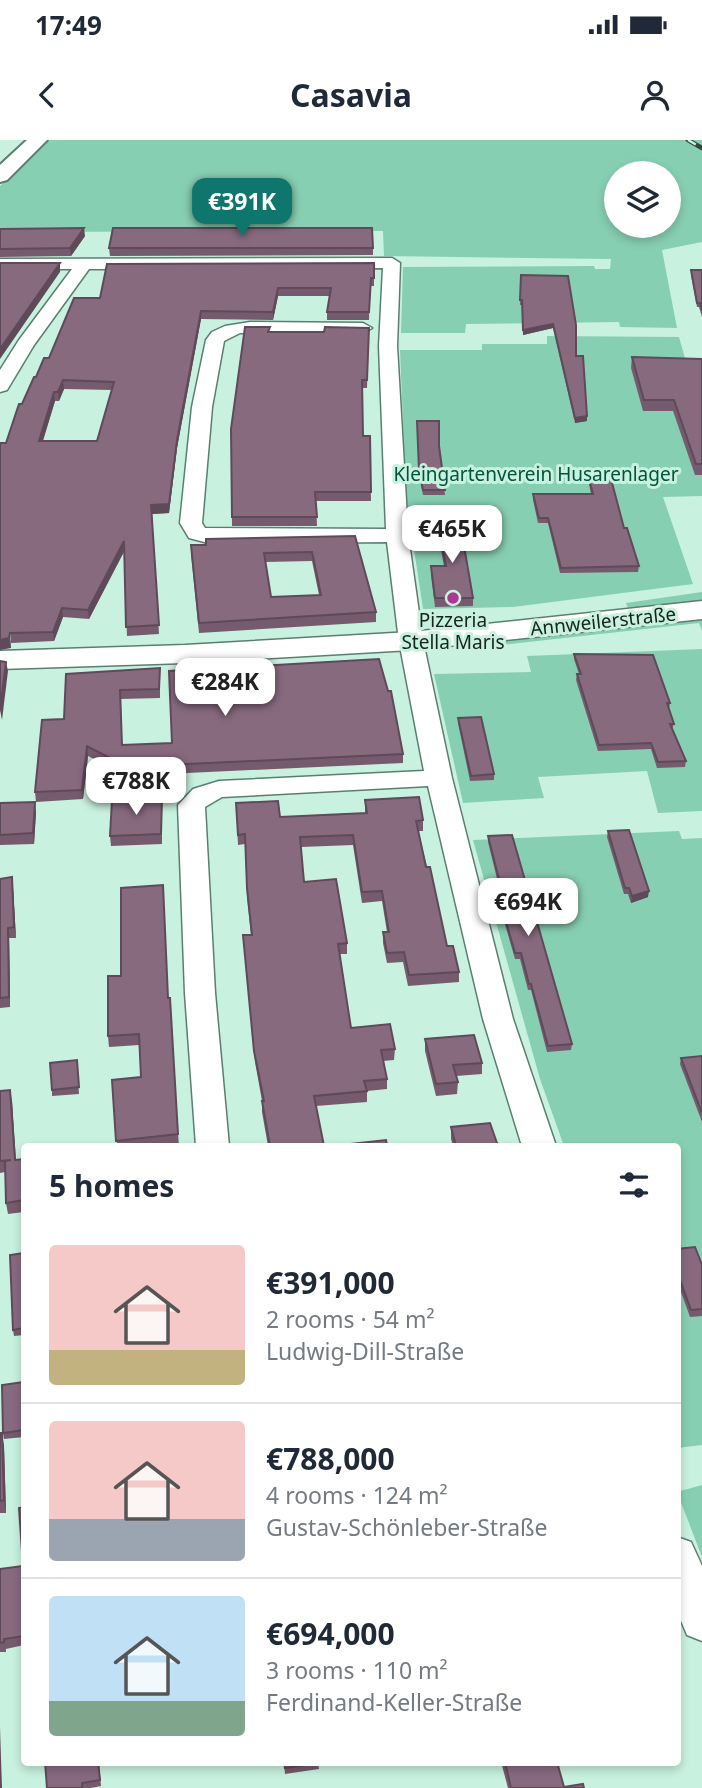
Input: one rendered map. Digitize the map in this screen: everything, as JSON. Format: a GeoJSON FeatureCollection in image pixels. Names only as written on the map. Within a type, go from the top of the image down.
{"type":"FeatureCollection","features":[{"type":"Feature","properties":{"kind":"main road"},"geometry":{"type":"LineString","coordinates":[[0,176],[38,140]]}},
{"type":"Feature","properties":{"kind":"street"},"geometry":{"type":"LineString","coordinates":[[0,264],[392,263],[389,328],[397,535],[411,641],[439,778],[498,1018],[538,1143]]}},
{"type":"Feature","properties":{"kind":"street"},"geometry":{"type":"LineString","coordinates":[[0,386],[25,344],[84,264]]}},
{"type":"Feature","properties":{"kind":"street"},"geometry":{"type":"LineString","coordinates":[[389,328],[250,327],[234,328],[218,335],[202,407],[191,523],[197,533],[212,537],[397,535]]}},
{"type":"Feature","properties":{"kind":"street","name":"Annweilerstraße"},"geometry":{"type":"LineString","coordinates":[[0,660],[185,654],[411,641],[702,610]]}},
{"type":"Feature","properties":{"kind":"street"},"geometry":{"type":"LineString","coordinates":[[212,1143],[200,993],[191,805],[202,795],[219,789],[439,778]]}},
{"type":"Feature","properties":{"kind":"street"},"geometry":{"type":"LineString","coordinates":[[681,1565],[702,1622]]}},
{"type":"Feature","properties":{"kind":"green space"},"geometry":{"type":"Polygon","coordinates":[[[50,140],[702,140],[702,242],[662,250],[677,328],[620,327],[619,322],[466,324],[465,333],[401,333],[403,267],[594,266],[595,269],[610,269],[611,259],[384,256],[383,231],[0,232],[0,186],[50,140]]]}},
{"type":"Feature","properties":{"kind":"green space","name":"Kleingartenverein Husarenlager"},"geometry":{"type":"Polygon","coordinates":[[[547,336],[679,337],[702,418],[702,496],[663,497],[693,584],[513,607],[423,609],[406,496],[400,350],[482,350],[482,344],[547,344],[547,336]]]}},
{"type":"Feature","properties":{"kind":"green space"},"geometry":{"type":"Polygon","coordinates":[[[702,592],[702,605],[630,613],[626,603],[702,592]]]}},
{"type":"Feature","properties":{"kind":"green space"},"geometry":{"type":"Polygon","coordinates":[[[702,613],[702,631],[699,623],[456,650],[457,645],[702,613]]]}},
{"type":"Feature","properties":{"kind":"green space"},"geometry":{"type":"Polygon","coordinates":[[[702,649],[702,811],[658,813],[647,771],[538,777],[544,798],[463,803],[434,674],[531,672],[527,656],[702,649]]]}},
{"type":"Feature","properties":{"kind":"green space"},"geometry":{"type":"Polygon","coordinates":[[[679,831],[682,839],[702,838],[702,1445],[681,1448],[681,1143],[563,1143],[540,1079],[473,840],[679,831]]]}},
{"type":"Feature","properties":{"kind":"green space"},"geometry":{"type":"Polygon","coordinates":[[[702,1485],[702,1557],[681,1502],[681,1491],[702,1485]]]}},
{"type":"Feature","properties":{"kind":"building"},"geometry":{"type":"Polygon","coordinates":[[[84,228],[70,248],[0,249],[0,229],[84,228]]]}},
{"type":"Feature","properties":{"kind":"building"},"geometry":{"type":"Polygon","coordinates":[[[113,228],[372,228],[373,248],[109,248],[113,228]]]}},
{"type":"Feature","properties":{"kind":"building"},"geometry":{"type":"Polygon","coordinates":[[[0,263],[60,263],[0,349],[0,263]]]}},
{"type":"Feature","properties":{"kind":"building"},"geometry":{"type":"Polygon","coordinates":[[[374,263],[374,278],[371,278],[369,312],[327,312],[331,288],[278,288],[273,312],[201,311],[177,440],[169,504],[151,505],[159,625],[126,627],[124,541],[88,610],[62,608],[53,632],[10,633],[9,638],[0,640],[0,443],[6,443],[19,404],[22,404],[44,358],[49,358],[74,298],[100,298],[107,264],[374,263]],[[63,380],[58,392],[54,392],[39,441],[97,441],[114,382],[63,380]]]}},
{"type":"Feature","properties":{"kind":"building"},"geometry":{"type":"Polygon","coordinates":[[[691,270],[702,270],[702,310],[700,303],[697,303],[691,270]]]}},
{"type":"Feature","properties":{"kind":"building"},"geometry":{"type":"Polygon","coordinates":[[[521,275],[568,276],[576,325],[576,356],[583,356],[587,416],[575,418],[553,324],[523,330],[521,275]]]}},
{"type":"Feature","properties":{"kind":"building"},"geometry":{"type":"Polygon","coordinates":[[[245,327],[270,327],[268,332],[324,332],[325,327],[369,328],[367,380],[362,380],[363,436],[370,436],[371,492],[315,492],[317,517],[232,517],[231,429],[245,327]]]}},
{"type":"Feature","properties":{"kind":"building"},"geometry":{"type":"Polygon","coordinates":[[[632,357],[702,359],[702,464],[696,464],[674,400],[644,400],[632,357]]]}},
{"type":"Feature","properties":{"kind":"building"},"geometry":{"type":"Polygon","coordinates":[[[417,421],[439,421],[439,446],[445,490],[423,490],[419,470],[417,421]]]}},
{"type":"Feature","properties":{"kind":"building"},"geometry":{"type":"Polygon","coordinates":[[[589,479],[611,479],[624,528],[627,528],[639,566],[561,568],[548,518],[539,518],[533,494],[593,494],[589,479]]]}},
{"type":"Feature","properties":{"kind":"building"},"geometry":{"type":"Polygon","coordinates":[[[437,521],[460,523],[473,598],[435,598],[431,566],[446,566],[437,521]]]}},
{"type":"Feature","properties":{"kind":"building"},"geometry":{"type":"Polygon","coordinates":[[[355,536],[376,612],[199,623],[191,545],[206,545],[206,539],[355,536]],[[312,552],[264,553],[271,597],[321,595],[312,552]]]}},
{"type":"Feature","properties":{"kind":"building"},"geometry":{"type":"Polygon","coordinates":[[[574,654],[653,655],[670,703],[667,703],[674,724],[670,724],[686,761],[658,762],[651,743],[599,745],[577,674],[581,674],[574,654]]]}},
{"type":"Feature","properties":{"kind":"building"},"geometry":{"type":"Polygon","coordinates":[[[379,659],[388,691],[391,691],[403,754],[165,765],[162,785],[87,746],[82,790],[35,792],[42,720],[64,719],[66,674],[160,668],[159,689],[120,690],[122,745],[172,743],[169,671],[379,659]]]}},
{"type":"Feature","properties":{"kind":"building"},"geometry":{"type":"Polygon","coordinates":[[[0,661],[6,662],[0,710],[0,661]]]}},
{"type":"Feature","properties":{"kind":"building"},"geometry":{"type":"Polygon","coordinates":[[[481,717],[494,774],[471,776],[458,718],[481,717]]]}},
{"type":"Feature","properties":{"kind":"building"},"geometry":{"type":"Polygon","coordinates":[[[419,797],[423,820],[416,821],[426,867],[430,867],[447,946],[453,946],[459,972],[409,975],[404,952],[387,953],[383,932],[389,932],[382,891],[362,892],[353,835],[300,837],[304,882],[336,879],[347,943],[338,944],[351,1028],[390,1024],[395,1049],[381,1050],[387,1079],[364,1081],[367,1091],[314,1096],[323,1143],[269,1143],[254,1051],[243,935],[252,935],[245,834],[238,835],[236,803],[278,801],[280,817],[367,813],[365,800],[419,797]]]}},
{"type":"Feature","properties":{"kind":"building"},"geometry":{"type":"Polygon","coordinates":[[[162,798],[161,834],[110,836],[112,800],[162,798]]]}},
{"type":"Feature","properties":{"kind":"building"},"geometry":{"type":"Polygon","coordinates":[[[35,802],[33,833],[0,835],[0,803],[35,802]]]}},
{"type":"Feature","properties":{"kind":"building"},"geometry":{"type":"Polygon","coordinates":[[[629,830],[649,891],[632,896],[629,888],[625,888],[608,831],[629,830]]]}},
{"type":"Feature","properties":{"kind":"building"},"geometry":{"type":"Polygon","coordinates":[[[512,835],[572,1044],[548,1046],[521,953],[515,953],[496,887],[501,887],[488,836],[512,835]]]}},
{"type":"Feature","properties":{"kind":"building"},"geometry":{"type":"Polygon","coordinates":[[[12,877],[14,927],[8,928],[9,997],[0,998],[0,879],[12,877]]]}},
{"type":"Feature","properties":{"kind":"building"},"geometry":{"type":"Polygon","coordinates":[[[163,885],[178,1134],[116,1141],[112,1080],[141,1077],[139,1034],[108,1036],[108,976],[121,976],[121,888],[163,885]]]}},
{"type":"Feature","properties":{"kind":"building"},"geometry":{"type":"Polygon","coordinates":[[[474,1035],[482,1063],[453,1065],[458,1082],[436,1084],[425,1039],[474,1035]]]}},
{"type":"Feature","properties":{"kind":"building"},"geometry":{"type":"Polygon","coordinates":[[[702,1056],[702,1113],[681,1058],[702,1056]]]}},
{"type":"Feature","properties":{"kind":"building"},"geometry":{"type":"Polygon","coordinates":[[[77,1060],[79,1087],[52,1090],[50,1063],[77,1060]]]}},
{"type":"Feature","properties":{"kind":"building"},"geometry":{"type":"Polygon","coordinates":[[[10,1090],[15,1160],[21,1159],[21,1200],[6,1203],[5,1161],[11,1160],[0,1161],[0,1091],[10,1090]]]}},
{"type":"Feature","properties":{"kind":"building"},"geometry":{"type":"Polygon","coordinates":[[[490,1123],[497,1143],[455,1143],[451,1127],[490,1123]]]}},
{"type":"Feature","properties":{"kind":"building"},"geometry":{"type":"Polygon","coordinates":[[[386,1140],[386,1143],[359,1143],[386,1140]]]}},
{"type":"Feature","properties":{"kind":"building"},"geometry":{"type":"Polygon","coordinates":[[[695,1247],[702,1265],[702,1309],[691,1310],[681,1283],[681,1249],[695,1247]]]}},
{"type":"Feature","properties":{"kind":"building"},"geometry":{"type":"Polygon","coordinates":[[[21,1253],[21,1329],[13,1330],[10,1255],[21,1253]]]}},
{"type":"Feature","properties":{"kind":"building"},"geometry":{"type":"Polygon","coordinates":[[[21,1382],[21,1430],[3,1433],[2,1385],[21,1382]]]}},
{"type":"Feature","properties":{"kind":"building"},"geometry":{"type":"Polygon","coordinates":[[[0,1433],[4,1500],[0,1501],[0,1433]]]}},
{"type":"Feature","properties":{"kind":"building"},"geometry":{"type":"Polygon","coordinates":[[[21,1566],[21,1636],[4,1639],[4,1642],[0,1643],[0,1569],[21,1566]]]}},
{"type":"Feature","properties":{"kind":"building"},"geometry":{"type":"Polygon","coordinates":[[[45,1766],[98,1766],[100,1780],[82,1783],[82,1788],[47,1788],[45,1766]]]}},
{"type":"Feature","properties":{"kind":"building"},"geometry":{"type":"Polygon","coordinates":[[[506,1766],[558,1766],[564,1787],[583,1784],[584,1788],[511,1788],[506,1766]]]}},
{"type":"Feature","properties":{"kind":"railway"},"geometry":{"type":"LineString","coordinates":[[688,140],[702,148]]}},
{"type":"Feature","properties":{"kind":"place","name":"Pizzeria Stella Maris"},"geometry":{"type":"Point","coordinates":[453,598]}}]}
